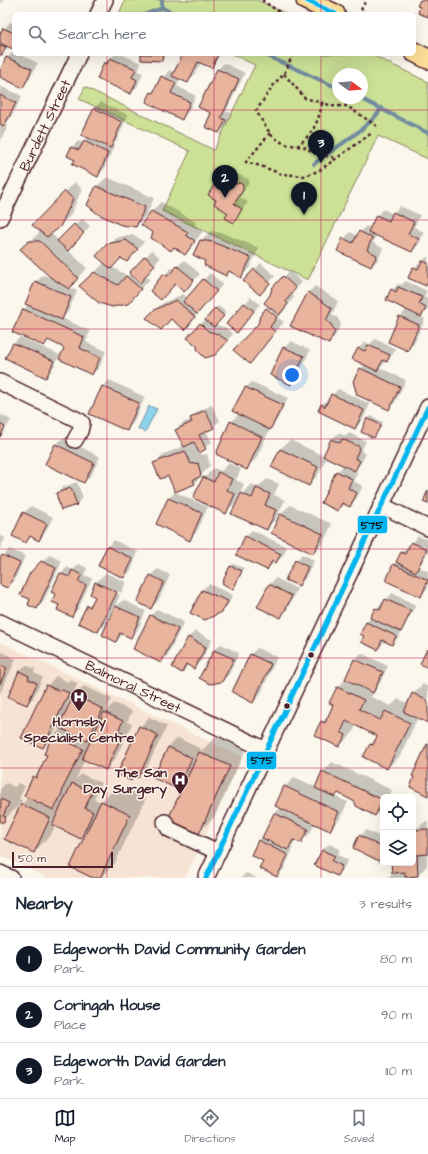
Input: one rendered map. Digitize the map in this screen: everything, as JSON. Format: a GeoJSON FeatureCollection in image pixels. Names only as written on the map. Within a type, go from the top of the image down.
{"type":"FeatureCollection","features":[{"type":"Feature","properties":{"kind":"main road"},"geometry":{"type":"LineString","coordinates":[[306,0],[331,12]]}},
{"type":"Feature","properties":{"kind":"main road"},"geometry":{"type":"LineString","coordinates":[[416,53],[428,59]]}},
{"type":"Feature","properties":{"kind":"street"},"geometry":{"type":"LineString","coordinates":[[99,12],[105,0]]}},
{"type":"Feature","properties":{"kind":"street","name":"Burdett Street"},"geometry":{"type":"LineString","coordinates":[[0,218],[78,56]]}},
{"type":"Feature","properties":{"kind":"street"},"geometry":{"type":"LineString","coordinates":[[0,382],[80,421],[82,423],[80,431],[75,440]]}},
{"type":"Feature","properties":{"kind":"street"},"geometry":{"type":"LineString","coordinates":[[206,878],[428,407]]}},
{"type":"Feature","properties":{"kind":"street"},"geometry":{"type":"LineString","coordinates":[[381,505],[428,528]]}},
{"type":"Feature","properties":{"kind":"street","name":"Balmoral Street"},"geometry":{"type":"LineString","coordinates":[[0,622],[266,750]]}},
{"type":"Feature","properties":{"kind":"street"},"geometry":{"type":"LineString","coordinates":[[166,822],[169,829],[218,852]]}},
{"type":"Feature","properties":{"kind":"street"},"geometry":{"type":"LineString","coordinates":[[0,873],[11,878]]}},
{"type":"Feature","properties":{"kind":"path"},"geometry":{"type":"LineString","coordinates":[[262,0],[279,12]]}},
{"type":"Feature","properties":{"kind":"path"},"geometry":{"type":"LineString","coordinates":[[361,10],[366,0]]}},
{"type":"Feature","properties":{"kind":"path"},"geometry":{"type":"LineString","coordinates":[[292,56],[284,74],[275,83],[256,111],[270,132],[284,144],[304,147],[318,154],[336,158]]}},
{"type":"Feature","properties":{"kind":"path"},"geometry":{"type":"LineString","coordinates":[[284,74],[305,98],[333,106],[347,106],[378,126]]}},
{"type":"Feature","properties":{"kind":"path"},"geometry":{"type":"LineString","coordinates":[[297,146],[309,137],[320,118],[322,103]]}},
{"type":"Feature","properties":{"kind":"path"},"geometry":{"type":"LineString","coordinates":[[270,132],[246,162],[282,174],[306,176],[320,170],[372,133]]}},
{"type":"Feature","properties":{"kind":"shaded area"},"geometry":{"type":"Polygon","coordinates":[[[0,642],[242,757],[185,878],[47,878],[0,855],[0,642]]]}},
{"type":"Feature","properties":{"kind":"green space"},"geometry":{"type":"Polygon","coordinates":[[[125,0],[257,0],[283,12],[120,12],[125,0]]]}},
{"type":"Feature","properties":{"kind":"green space"},"geometry":{"type":"Polygon","coordinates":[[[236,56],[374,56],[428,82],[428,159],[378,136],[308,280],[162,211],[190,151],[79,99],[85,87],[214,150],[255,65],[236,56]]]}},
{"type":"Feature","properties":{"kind":"water"},"geometry":{"type":"Polygon","coordinates":[[[149,406],[157,409],[145,432],[138,429],[149,406]]]}},
{"type":"Feature","properties":{"kind":"building"},"geometry":{"type":"Polygon","coordinates":[[[420,0],[428,0],[428,17],[418,13],[420,7],[417,6],[420,0]]]}},
{"type":"Feature","properties":{"kind":"building"},"geometry":{"type":"Polygon","coordinates":[[[3,28],[12,32],[12,49],[0,43],[0,34],[3,28]]]}},
{"type":"Feature","properties":{"kind":"building"},"geometry":{"type":"Polygon","coordinates":[[[0,45],[6,47],[2,55],[0,55],[0,45]]]}},
{"type":"Feature","properties":{"kind":"building"},"geometry":{"type":"Polygon","coordinates":[[[141,56],[163,56],[162,61],[141,60],[141,56]]]}},
{"type":"Feature","properties":{"kind":"building"},"geometry":{"type":"Polygon","coordinates":[[[182,56],[217,56],[212,68],[198,62],[188,83],[172,76],[182,56]]]}},
{"type":"Feature","properties":{"kind":"building"},"geometry":{"type":"Polygon","coordinates":[[[6,57],[32,69],[23,88],[0,77],[0,71],[6,57]]]}},
{"type":"Feature","properties":{"kind":"building"},"geometry":{"type":"Polygon","coordinates":[[[110,58],[136,69],[132,77],[137,80],[131,94],[97,79],[104,62],[107,64],[110,58]]]}},
{"type":"Feature","properties":{"kind":"building"},"geometry":{"type":"Polygon","coordinates":[[[217,69],[239,79],[221,118],[226,120],[219,133],[205,127],[211,113],[198,107],[217,69]]]}},
{"type":"Feature","properties":{"kind":"building"},"geometry":{"type":"Polygon","coordinates":[[[161,76],[176,83],[171,93],[190,102],[182,120],[146,102],[151,92],[153,93],[161,76]]]}},
{"type":"Feature","properties":{"kind":"building"},"geometry":{"type":"Polygon","coordinates":[[[0,95],[16,103],[4,126],[0,124],[0,95]]]}},
{"type":"Feature","properties":{"kind":"building"},"geometry":{"type":"Polygon","coordinates":[[[94,108],[122,122],[111,148],[81,135],[94,108]]]}},
{"type":"Feature","properties":{"kind":"building"},"geometry":{"type":"Polygon","coordinates":[[[84,141],[108,153],[98,177],[72,164],[75,160],[67,156],[71,147],[79,150],[84,141]]]}},
{"type":"Feature","properties":{"kind":"building"},"geometry":{"type":"Polygon","coordinates":[[[224,174],[236,184],[240,183],[243,185],[243,190],[234,204],[242,209],[234,223],[225,218],[228,213],[214,204],[216,200],[208,195],[220,175],[224,174]]]}},
{"type":"Feature","properties":{"kind":"building"},"geometry":{"type":"Polygon","coordinates":[[[96,186],[145,207],[136,227],[121,225],[98,214],[87,205],[96,186]]]}},
{"type":"Feature","properties":{"kind":"building"},"geometry":{"type":"Polygon","coordinates":[[[65,191],[73,199],[60,227],[47,237],[32,225],[65,191]]]}},
{"type":"Feature","properties":{"kind":"building"},"geometry":{"type":"Polygon","coordinates":[[[151,211],[188,232],[186,235],[195,241],[185,255],[174,247],[171,251],[151,238],[153,233],[141,225],[151,211]]]}},
{"type":"Feature","properties":{"kind":"building"},"geometry":{"type":"Polygon","coordinates":[[[393,212],[414,222],[408,234],[419,239],[412,252],[368,232],[376,215],[389,221],[393,212]]]}},
{"type":"Feature","properties":{"kind":"building"},"geometry":{"type":"Polygon","coordinates":[[[74,224],[84,233],[68,251],[57,241],[74,224]]]}},
{"type":"Feature","properties":{"kind":"building"},"geometry":{"type":"Polygon","coordinates":[[[359,231],[372,238],[367,250],[377,255],[371,267],[337,251],[343,238],[353,243],[359,231]]]}},
{"type":"Feature","properties":{"kind":"building"},"geometry":{"type":"Polygon","coordinates":[[[126,240],[138,249],[127,262],[121,258],[111,269],[96,256],[107,244],[126,240]]]}},
{"type":"Feature","properties":{"kind":"building"},"geometry":{"type":"Polygon","coordinates":[[[200,240],[213,242],[251,258],[241,278],[229,271],[226,276],[204,265],[205,261],[193,255],[200,240]]]}},
{"type":"Feature","properties":{"kind":"building"},"geometry":{"type":"Polygon","coordinates":[[[29,241],[40,241],[78,278],[69,289],[50,277],[20,249],[29,241]]]}},
{"type":"Feature","properties":{"kind":"building"},"geometry":{"type":"Polygon","coordinates":[[[145,256],[155,265],[140,283],[129,273],[145,256]]]}},
{"type":"Feature","properties":{"kind":"building"},"geometry":{"type":"Polygon","coordinates":[[[422,261],[428,263],[428,282],[426,286],[408,278],[413,267],[418,269],[422,261]]]}},
{"type":"Feature","properties":{"kind":"building"},"geometry":{"type":"Polygon","coordinates":[[[177,266],[194,280],[184,292],[175,284],[161,300],[150,291],[163,274],[168,276],[177,266]]]}},
{"type":"Feature","properties":{"kind":"building"},"geometry":{"type":"Polygon","coordinates":[[[254,269],[270,283],[260,295],[243,281],[254,269]]]}},
{"type":"Feature","properties":{"kind":"building"},"geometry":{"type":"Polygon","coordinates":[[[94,272],[118,285],[126,276],[141,289],[128,304],[112,307],[99,303],[79,286],[94,272]]]}},
{"type":"Feature","properties":{"kind":"building"},"geometry":{"type":"Polygon","coordinates":[[[283,276],[296,288],[286,301],[288,304],[279,315],[264,303],[270,295],[272,288],[283,276]]]}},
{"type":"Feature","properties":{"kind":"building"},"geometry":{"type":"Polygon","coordinates":[[[203,279],[217,291],[197,314],[183,302],[203,279]]]}},
{"type":"Feature","properties":{"kind":"building"},"geometry":{"type":"Polygon","coordinates":[[[35,281],[71,297],[62,320],[25,304],[35,281]]]}},
{"type":"Feature","properties":{"kind":"building"},"geometry":{"type":"Polygon","coordinates":[[[398,287],[422,297],[419,304],[426,308],[421,317],[386,300],[391,289],[396,292],[398,287]]]}},
{"type":"Feature","properties":{"kind":"building"},"geometry":{"type":"Polygon","coordinates":[[[308,292],[332,308],[326,321],[330,323],[335,331],[329,344],[290,326],[308,292]]]}},
{"type":"Feature","properties":{"kind":"building"},"geometry":{"type":"Polygon","coordinates":[[[176,300],[195,317],[185,330],[171,319],[161,330],[146,318],[154,310],[176,300]]]}},
{"type":"Feature","properties":{"kind":"building"},"geometry":{"type":"Polygon","coordinates":[[[244,303],[254,311],[237,333],[226,324],[244,303]]]}},
{"type":"Feature","properties":{"kind":"building"},"geometry":{"type":"Polygon","coordinates":[[[215,308],[224,316],[214,327],[205,320],[215,308]]]}},
{"type":"Feature","properties":{"kind":"building"},"geometry":{"type":"Polygon","coordinates":[[[266,308],[277,317],[270,327],[275,332],[250,364],[233,350],[258,324],[260,316],[266,308]]]}},
{"type":"Feature","properties":{"kind":"building"},"geometry":{"type":"Polygon","coordinates":[[[23,309],[84,337],[80,348],[100,358],[92,375],[59,359],[64,348],[48,340],[44,346],[12,332],[23,309]]]}},
{"type":"Feature","properties":{"kind":"building"},"geometry":{"type":"Polygon","coordinates":[[[399,316],[419,325],[408,351],[388,342],[399,316]]]}},
{"type":"Feature","properties":{"kind":"building"},"geometry":{"type":"Polygon","coordinates":[[[200,323],[208,331],[218,334],[228,341],[215,355],[205,358],[198,351],[197,346],[187,338],[200,323]]]}},
{"type":"Feature","properties":{"kind":"building"},"geometry":{"type":"Polygon","coordinates":[[[13,343],[54,361],[46,378],[5,358],[13,343]]]}},
{"type":"Feature","properties":{"kind":"building"},"geometry":{"type":"Polygon","coordinates":[[[368,345],[390,355],[387,362],[383,360],[377,371],[352,359],[358,348],[365,351],[368,345]]]}},
{"type":"Feature","properties":{"kind":"building"},"geometry":{"type":"Polygon","coordinates":[[[283,347],[304,356],[291,385],[270,375],[283,347]]]}},
{"type":"Feature","properties":{"kind":"building"},"geometry":{"type":"Polygon","coordinates":[[[360,368],[400,387],[389,410],[357,395],[353,381],[360,368]]]}},
{"type":"Feature","properties":{"kind":"building"},"geometry":{"type":"Polygon","coordinates":[[[102,386],[139,403],[127,431],[89,414],[102,386]]]}},
{"type":"Feature","properties":{"kind":"building"},"geometry":{"type":"Polygon","coordinates":[[[245,387],[283,405],[270,430],[232,411],[245,387]]]}},
{"type":"Feature","properties":{"kind":"building"},"geometry":{"type":"Polygon","coordinates":[[[331,394],[364,410],[355,429],[318,411],[321,404],[325,407],[331,394]]]}},
{"type":"Feature","properties":{"kind":"building"},"geometry":{"type":"Polygon","coordinates":[[[205,410],[214,428],[199,435],[206,449],[199,453],[194,442],[184,447],[175,430],[192,422],[190,418],[205,410]]]}},
{"type":"Feature","properties":{"kind":"building"},"geometry":{"type":"Polygon","coordinates":[[[367,418],[381,425],[374,438],[361,432],[367,418]]]}},
{"type":"Feature","properties":{"kind":"building"},"geometry":{"type":"Polygon","coordinates":[[[230,421],[262,437],[247,470],[216,454],[230,421]]]}},
{"type":"Feature","properties":{"kind":"building"},"geometry":{"type":"Polygon","coordinates":[[[0,424],[5,427],[0,437],[0,424]]]}},
{"type":"Feature","properties":{"kind":"building"},"geometry":{"type":"Polygon","coordinates":[[[331,439],[340,443],[342,439],[360,447],[355,458],[360,461],[355,471],[323,456],[331,439]]]}},
{"type":"Feature","properties":{"kind":"building"},"geometry":{"type":"Polygon","coordinates":[[[55,444],[94,463],[84,483],[45,464],[55,444]]]}},
{"type":"Feature","properties":{"kind":"building"},"geometry":{"type":"Polygon","coordinates":[[[280,449],[318,467],[309,486],[271,467],[280,449]]]}},
{"type":"Feature","properties":{"kind":"building"},"geometry":{"type":"Polygon","coordinates":[[[185,451],[191,464],[198,463],[201,476],[193,480],[195,484],[175,492],[168,476],[160,479],[153,463],[185,451]]]}},
{"type":"Feature","properties":{"kind":"building"},"geometry":{"type":"Polygon","coordinates":[[[336,471],[352,479],[348,488],[357,493],[350,507],[342,503],[338,511],[321,503],[336,471]]]}},
{"type":"Feature","properties":{"kind":"building"},"geometry":{"type":"Polygon","coordinates":[[[218,472],[232,479],[227,490],[235,494],[226,514],[193,498],[203,477],[214,482],[218,472]]]}},
{"type":"Feature","properties":{"kind":"building"},"geometry":{"type":"Polygon","coordinates":[[[71,488],[77,505],[61,510],[56,493],[71,488]]]}},
{"type":"Feature","properties":{"kind":"building"},"geometry":{"type":"Polygon","coordinates":[[[256,488],[270,494],[265,505],[276,510],[267,530],[231,514],[241,493],[252,498],[256,488]]]}},
{"type":"Feature","properties":{"kind":"building"},"geometry":{"type":"Polygon","coordinates":[[[428,490],[428,504],[423,502],[428,490]]]}},
{"type":"Feature","properties":{"kind":"building"},"geometry":{"type":"Polygon","coordinates":[[[168,498],[202,513],[190,541],[156,524],[168,498]]]}},
{"type":"Feature","properties":{"kind":"building"},"geometry":{"type":"Polygon","coordinates":[[[23,512],[47,524],[39,541],[30,536],[26,543],[12,536],[23,512]]]}},
{"type":"Feature","properties":{"kind":"building"},"geometry":{"type":"Polygon","coordinates":[[[280,514],[323,534],[313,554],[271,533],[280,514]]]}},
{"type":"Feature","properties":{"kind":"building"},"geometry":{"type":"Polygon","coordinates":[[[245,536],[281,554],[276,563],[272,561],[267,570],[236,555],[245,536]]]}},
{"type":"Feature","properties":{"kind":"building"},"geometry":{"type":"Polygon","coordinates":[[[411,542],[427,549],[416,572],[396,562],[401,552],[405,554],[411,542]]]}},
{"type":"Feature","properties":{"kind":"building"},"geometry":{"type":"Polygon","coordinates":[[[107,546],[133,559],[124,578],[98,566],[107,546]]]}},
{"type":"Feature","properties":{"kind":"building"},"geometry":{"type":"Polygon","coordinates":[[[2,555],[20,563],[8,588],[0,585],[0,559],[2,555]]]}},
{"type":"Feature","properties":{"kind":"building"},"geometry":{"type":"Polygon","coordinates":[[[295,560],[308,567],[299,586],[285,580],[295,560]]]}},
{"type":"Feature","properties":{"kind":"building"},"geometry":{"type":"Polygon","coordinates":[[[41,561],[56,568],[37,609],[28,605],[30,599],[20,595],[30,573],[41,561]]]}},
{"type":"Feature","properties":{"kind":"building"},"geometry":{"type":"Polygon","coordinates":[[[393,564],[428,580],[421,597],[386,581],[393,564]]]}},
{"type":"Feature","properties":{"kind":"building"},"geometry":{"type":"Polygon","coordinates":[[[230,566],[242,571],[233,590],[222,583],[230,566]]]}},
{"type":"Feature","properties":{"kind":"building"},"geometry":{"type":"Polygon","coordinates":[[[72,570],[82,575],[78,581],[86,585],[72,617],[57,610],[59,605],[52,602],[55,594],[51,592],[60,573],[69,577],[72,570]]]}},
{"type":"Feature","properties":{"kind":"building"},"geometry":{"type":"Polygon","coordinates":[[[150,575],[164,582],[151,609],[137,602],[150,575]]]}},
{"type":"Feature","properties":{"kind":"building"},"geometry":{"type":"Polygon","coordinates":[[[95,582],[117,592],[98,632],[78,623],[87,605],[90,607],[95,597],[90,594],[95,582]]]}},
{"type":"Feature","properties":{"kind":"building"},"geometry":{"type":"Polygon","coordinates":[[[269,584],[292,596],[281,618],[257,607],[269,584]]]}},
{"type":"Feature","properties":{"kind":"building"},"geometry":{"type":"Polygon","coordinates":[[[202,590],[228,601],[222,612],[205,620],[190,613],[202,590]]]}},
{"type":"Feature","properties":{"kind":"building"},"geometry":{"type":"Polygon","coordinates":[[[385,599],[411,611],[401,632],[370,618],[375,608],[380,610],[385,599]]]}},
{"type":"Feature","properties":{"kind":"building"},"geometry":{"type":"Polygon","coordinates":[[[115,606],[140,617],[131,638],[120,633],[116,642],[102,635],[115,606]]]}},
{"type":"Feature","properties":{"kind":"building"},"geometry":{"type":"Polygon","coordinates":[[[150,615],[178,629],[161,663],[133,649],[150,615]]]}},
{"type":"Feature","properties":{"kind":"building"},"geometry":{"type":"Polygon","coordinates":[[[366,622],[396,636],[392,645],[382,640],[378,650],[361,642],[364,636],[360,634],[366,622]]]}},
{"type":"Feature","properties":{"kind":"building"},"geometry":{"type":"Polygon","coordinates":[[[188,637],[206,647],[194,669],[186,664],[182,673],[172,667],[188,637]]]}},
{"type":"Feature","properties":{"kind":"building"},"geometry":{"type":"Polygon","coordinates":[[[427,649],[428,650],[428,668],[420,664],[427,649]]]}},
{"type":"Feature","properties":{"kind":"building"},"geometry":{"type":"Polygon","coordinates":[[[214,650],[234,659],[222,682],[210,684],[199,678],[214,650]]]}},
{"type":"Feature","properties":{"kind":"building"},"geometry":{"type":"Polygon","coordinates":[[[250,654],[271,664],[253,703],[232,692],[250,654]]]}},
{"type":"Feature","properties":{"kind":"building"},"geometry":{"type":"Polygon","coordinates":[[[354,659],[383,672],[373,693],[345,679],[354,659]]]}},
{"type":"Feature","properties":{"kind":"building"},"geometry":{"type":"Polygon","coordinates":[[[0,665],[7,668],[0,684],[0,665]]]}},
{"type":"Feature","properties":{"kind":"building"},"geometry":{"type":"Polygon","coordinates":[[[19,671],[29,676],[28,679],[37,683],[27,705],[8,697],[19,671]]]}},
{"type":"Feature","properties":{"kind":"building"},"geometry":{"type":"Polygon","coordinates":[[[46,685],[59,691],[60,689],[69,693],[43,748],[21,738],[46,685]]]}},
{"type":"Feature","properties":{"kind":"building"},"geometry":{"type":"Polygon","coordinates":[[[337,687],[364,700],[359,709],[380,720],[385,711],[410,723],[387,769],[363,757],[370,744],[373,745],[377,736],[346,721],[341,732],[346,735],[339,747],[314,735],[321,721],[325,723],[333,705],[329,703],[337,687]]]}},
{"type":"Feature","properties":{"kind":"building"},"geometry":{"type":"Polygon","coordinates":[[[412,693],[428,701],[428,723],[404,712],[412,693]]]}},
{"type":"Feature","properties":{"kind":"building"},"geometry":{"type":"Polygon","coordinates":[[[74,695],[103,709],[87,741],[58,727],[74,695]]]}},
{"type":"Feature","properties":{"kind":"building"},"geometry":{"type":"Polygon","coordinates":[[[104,712],[123,721],[118,731],[123,733],[106,770],[82,759],[104,712]]]}},
{"type":"Feature","properties":{"kind":"building"},"geometry":{"type":"Polygon","coordinates":[[[139,726],[158,735],[138,778],[134,775],[131,781],[117,774],[139,726]]]}},
{"type":"Feature","properties":{"kind":"building"},"geometry":{"type":"Polygon","coordinates":[[[53,735],[83,749],[62,790],[63,791],[54,810],[24,796],[33,776],[36,778],[47,755],[44,754],[53,735]]]}},
{"type":"Feature","properties":{"kind":"building"},"geometry":{"type":"Polygon","coordinates":[[[427,744],[428,796],[410,787],[414,777],[412,776],[427,744]]]}},
{"type":"Feature","properties":{"kind":"building"},"geometry":{"type":"Polygon","coordinates":[[[168,747],[192,758],[178,789],[153,778],[168,747]]]}},
{"type":"Feature","properties":{"kind":"building"},"geometry":{"type":"Polygon","coordinates":[[[199,752],[230,766],[199,834],[168,819],[199,752]]]}},
{"type":"Feature","properties":{"kind":"building"},"geometry":{"type":"Polygon","coordinates":[[[322,771],[380,799],[380,806],[375,816],[356,806],[355,802],[338,793],[335,797],[315,788],[322,771]]]}},
{"type":"Feature","properties":{"kind":"building"},"geometry":{"type":"Polygon","coordinates":[[[72,783],[92,792],[85,808],[93,812],[81,839],[52,825],[72,783]]]}},
{"type":"Feature","properties":{"kind":"building"},"geometry":{"type":"Polygon","coordinates":[[[284,786],[339,812],[330,831],[275,806],[284,786]]]}},
{"type":"Feature","properties":{"kind":"building"},"geometry":{"type":"Polygon","coordinates":[[[1,799],[9,803],[3,816],[6,817],[4,822],[0,822],[1,799]]]}},
{"type":"Feature","properties":{"kind":"building"},"geometry":{"type":"Polygon","coordinates":[[[101,801],[130,815],[100,878],[93,878],[70,867],[101,801]]]}},
{"type":"Feature","properties":{"kind":"building"},"geometry":{"type":"Polygon","coordinates":[[[21,804],[50,818],[34,853],[4,839],[21,804]]]}},
{"type":"Feature","properties":{"kind":"building"},"geometry":{"type":"Polygon","coordinates":[[[274,813],[308,829],[301,843],[293,840],[288,850],[262,838],[274,813]]]}},
{"type":"Feature","properties":{"kind":"building"},"geometry":{"type":"Polygon","coordinates":[[[428,829],[428,854],[417,855],[418,876],[405,877],[405,872],[392,873],[391,866],[416,866],[416,830],[428,829]]]}},
{"type":"Feature","properties":{"kind":"building"},"geometry":{"type":"Polygon","coordinates":[[[359,835],[380,846],[379,861],[353,848],[359,835]]]}},
{"type":"Feature","properties":{"kind":"building"},"geometry":{"type":"Polygon","coordinates":[[[258,840],[288,855],[277,877],[259,868],[263,861],[251,855],[258,840]]]}},
{"type":"Feature","properties":{"kind":"building"},"geometry":{"type":"Polygon","coordinates":[[[322,850],[335,856],[332,861],[342,866],[337,876],[314,865],[322,850]]]}},
{"type":"Feature","properties":{"kind":"waterway"},"geometry":{"type":"LineString","coordinates":[[162,0],[162,8]]}},
{"type":"Feature","properties":{"kind":"waterway"},"geometry":{"type":"LineString","coordinates":[[151,12],[162,8],[171,12]]}},
{"type":"Feature","properties":{"kind":"waterway"},"geometry":{"type":"LineString","coordinates":[[267,56],[332,85]]}},
{"type":"Feature","properties":{"kind":"waterway"},"geometry":{"type":"LineString","coordinates":[[368,102],[428,133]]}},
{"type":"Feature","properties":{"kind":"waterway"},"geometry":{"type":"LineString","coordinates":[[314,164],[368,124],[382,108]]}},
{"type":"Feature","properties":{"kind":"transit line","name":"575"},"geometry":{"type":"LineString","coordinates":[[306,0],[331,12]]}},
{"type":"Feature","properties":{"kind":"transit line","name":"575"},"geometry":{"type":"LineString","coordinates":[[206,878],[428,407]]}},
{"type":"Feature","properties":{"kind":"place","name":"Edgeworth David Garden"},"geometry":{"type":"Point","coordinates":[321,163]}},
{"type":"Feature","properties":{"kind":"place","name":"Coringah House"},"geometry":{"type":"Point","coordinates":[225,198]}},
{"type":"Feature","properties":{"kind":"place","name":"Edgeworth David Community Garden"},"geometry":{"type":"Point","coordinates":[304,215]}},
{"type":"Feature","properties":{"kind":"place","name":"Hornsby Specialist Centre"},"geometry":{"type":"Point","coordinates":[79,712]}},
{"type":"Feature","properties":{"kind":"place","name":"The San Day Surgery"},"geometry":{"type":"Point","coordinates":[180,795]}}]}
